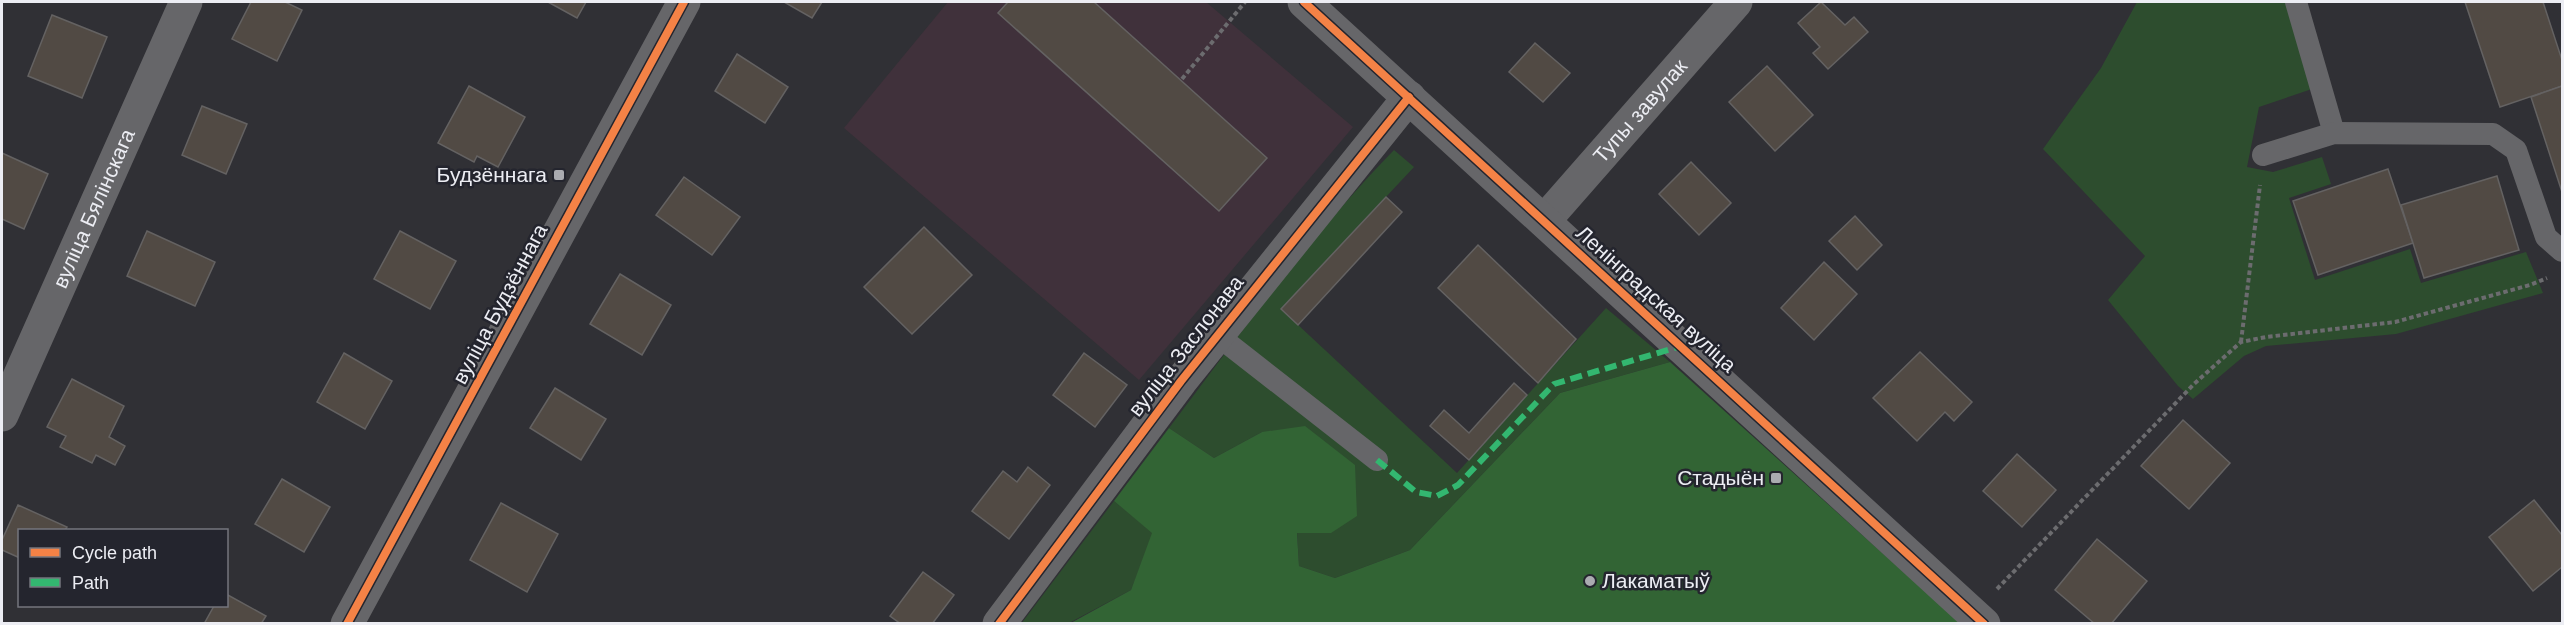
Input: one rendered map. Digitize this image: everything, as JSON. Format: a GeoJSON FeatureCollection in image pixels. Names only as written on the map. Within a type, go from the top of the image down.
{"type":"FeatureCollection","features":[{"type":"Feature","properties":{"kind":"street","name":"вуліца Бялінскага"},"geometry":{"type":"LineString","coordinates":[[2,415],[186,2]]}},
{"type":"Feature","properties":{"kind":"street","name":"вуліца Будзённага"},"geometry":{"type":"LineString","coordinates":[[347,624],[684,2]]}},
{"type":"Feature","properties":{"kind":"street","name":"Ленінградская вуліца"},"geometry":{"type":"LineString","coordinates":[[1304,2],[1979,618]]}},
{"type":"Feature","properties":{"kind":"street","name":"Тупы завулак"},"geometry":{"type":"LineString","coordinates":[[1544,221],[1736,2]]}},
{"type":"Feature","properties":{"kind":"street","name":"вуліца Заслонава"},"geometry":{"type":"LineString","coordinates":[[999,624],[1217,334],[1409,98]]}},
{"type":"Feature","properties":{"kind":"lane"},"geometry":{"type":"LineString","coordinates":[[2296,2],[2334,132]]}},
{"type":"Feature","properties":{"kind":"lane"},"geometry":{"type":"LineString","coordinates":[[2263,155],[2334,132],[2493,134],[2516,150],[2546,237],[2562,251]]}},
{"type":"Feature","properties":{"kind":"lane"},"geometry":{"type":"LineString","coordinates":[[1217,334],[1377,460]]}},
{"type":"Feature","properties":{"kind":"path"},"geometry":{"type":"LineString","coordinates":[[1182,79],[1245,2]]}},
{"type":"Feature","properties":{"kind":"path"},"geometry":{"type":"LineString","coordinates":[[2241,342],[2263,155]]}},
{"type":"Feature","properties":{"kind":"path"},"geometry":{"type":"LineString","coordinates":[[1979,618],[2194,384],[2241,342],[2395,322],[2530,285],[2552,276]]}},
{"type":"Feature","properties":{"kind":"shaded area"},"geometry":{"type":"Polygon","coordinates":[[[948,2],[1206,2],[1353,127],[1139,380],[844,128],[948,2]]]}},
{"type":"Feature","properties":{"kind":"green space"},"geometry":{"type":"Polygon","coordinates":[[[2137,2],[2286,2],[2312,89],[2259,107],[2247,167],[2273,172],[2322,157],[2331,184],[2289,198],[2315,280],[2410,249],[2421,283],[2526,252],[2543,293],[2396,334],[2266,346],[2244,356],[2193,399],[2178,386],[2108,300],[2145,256],[2043,149],[2101,68],[2137,2]]]}},
{"type":"Feature","properties":{"kind":"green space"},"geometry":{"type":"Polygon","coordinates":[[[1394,150],[1414,167],[1281,309],[1457,473],[1606,308],[1670,362],[1560,393],[1410,550],[1335,578],[1299,566],[1297,532],[1331,533],[1262,432],[1214,458],[1169,428],[1305,250],[1363,182],[1394,150]]]}},
{"type":"Feature","properties":{"kind":"green space"},"geometry":{"type":"Polygon","coordinates":[[[1670,362],[1960,623],[1069,624],[1131,590],[1152,533],[1114,501],[1169,428],[1214,458],[1262,432],[1305,426],[1355,465],[1357,516],[1331,533],[1297,533],[1299,566],[1335,578],[1410,550],[1560,393],[1670,362]]]}},
{"type":"Feature","properties":{"kind":"green space"},"geometry":{"type":"Polygon","coordinates":[[[1114,501],[1153,533],[1131,590],[1069,623],[1021,624],[1114,501]]]}},
{"type":"Feature","properties":{"kind":"building"},"geometry":{"type":"Polygon","coordinates":[[[251,2],[285,2],[302,10],[277,61],[232,39],[251,2]]]}},
{"type":"Feature","properties":{"kind":"building"},"geometry":{"type":"Polygon","coordinates":[[[548,2],[586,2],[577,18],[548,2]]]}},
{"type":"Feature","properties":{"kind":"building"},"geometry":{"type":"Polygon","coordinates":[[[784,2],[822,2],[812,18],[784,2]]]}},
{"type":"Feature","properties":{"kind":"building"},"geometry":{"type":"Polygon","coordinates":[[[1008,2],[1094,2],[1267,158],[1219,211],[998,13],[1008,2]]]}},
{"type":"Feature","properties":{"kind":"building"},"geometry":{"type":"Polygon","coordinates":[[[1821,2],[1845,25],[1854,17],[1868,32],[1828,69],[1813,53],[1820,47],[1798,23],[1821,2]]]}},
{"type":"Feature","properties":{"kind":"building"},"geometry":{"type":"Polygon","coordinates":[[[2465,2],[2543,2],[2562,60],[2562,86],[2500,107],[2465,2]]]}},
{"type":"Feature","properties":{"kind":"building"},"geometry":{"type":"Polygon","coordinates":[[[52,15],[107,37],[82,98],[28,76],[52,15]]]}},
{"type":"Feature","properties":{"kind":"building"},"geometry":{"type":"Polygon","coordinates":[[[1535,43],[1570,73],[1543,102],[1509,72],[1535,43]]]}},
{"type":"Feature","properties":{"kind":"building"},"geometry":{"type":"Polygon","coordinates":[[[737,54],[788,87],[765,123],[715,91],[737,54]]]}},
{"type":"Feature","properties":{"kind":"building"},"geometry":{"type":"Polygon","coordinates":[[[1767,66],[1813,115],[1775,151],[1729,102],[1767,66]]]}},
{"type":"Feature","properties":{"kind":"building"},"geometry":{"type":"Polygon","coordinates":[[[469,86],[525,117],[498,167],[477,156],[474,162],[438,143],[469,86]]]}},
{"type":"Feature","properties":{"kind":"building"},"geometry":{"type":"Polygon","coordinates":[[[2562,86],[2562,192],[2531,97],[2562,86]]]}},
{"type":"Feature","properties":{"kind":"building"},"geometry":{"type":"Polygon","coordinates":[[[202,106],[247,124],[226,174],[182,155],[202,106]]]}},
{"type":"Feature","properties":{"kind":"building"},"geometry":{"type":"Polygon","coordinates":[[[2,153],[48,174],[24,229],[2,219],[2,153]]]}},
{"type":"Feature","properties":{"kind":"building"},"geometry":{"type":"Polygon","coordinates":[[[1691,162],[1731,203],[1699,235],[1659,194],[1691,162]]]}},
{"type":"Feature","properties":{"kind":"building"},"geometry":{"type":"Polygon","coordinates":[[[2388,169],[2413,243],[2318,275],[2293,201],[2388,169]]]}},
{"type":"Feature","properties":{"kind":"building"},"geometry":{"type":"Polygon","coordinates":[[[2497,176],[2519,250],[2424,278],[2401,205],[2497,176]]]}},
{"type":"Feature","properties":{"kind":"building"},"geometry":{"type":"Polygon","coordinates":[[[684,177],[740,217],[712,255],[656,215],[684,177]]]}},
{"type":"Feature","properties":{"kind":"building"},"geometry":{"type":"Polygon","coordinates":[[[1386,197],[1402,212],[1298,325],[1281,309],[1386,197]]]}},
{"type":"Feature","properties":{"kind":"building"},"geometry":{"type":"Polygon","coordinates":[[[1855,216],[1882,245],[1857,270],[1829,241],[1855,216]]]}},
{"type":"Feature","properties":{"kind":"building"},"geometry":{"type":"Polygon","coordinates":[[[924,227],[972,275],[912,334],[864,287],[924,227]]]}},
{"type":"Feature","properties":{"kind":"building"},"geometry":{"type":"Polygon","coordinates":[[[147,231],[215,262],[195,306],[127,276],[147,231]]]}},
{"type":"Feature","properties":{"kind":"building"},"geometry":{"type":"Polygon","coordinates":[[[400,231],[456,261],[430,309],[374,279],[400,231]]]}},
{"type":"Feature","properties":{"kind":"building"},"geometry":{"type":"Polygon","coordinates":[[[1478,245],[1576,339],[1538,383],[1438,288],[1478,245]]]}},
{"type":"Feature","properties":{"kind":"building"},"geometry":{"type":"Polygon","coordinates":[[[1824,262],[1857,294],[1814,340],[1781,308],[1824,262]]]}},
{"type":"Feature","properties":{"kind":"building"},"geometry":{"type":"Polygon","coordinates":[[[620,274],[671,305],[642,355],[590,324],[620,274]]]}},
{"type":"Feature","properties":{"kind":"building"},"geometry":{"type":"Polygon","coordinates":[[[1920,352],[1972,402],[1954,421],[1945,412],[1917,441],[1873,398],[1920,352]]]}},
{"type":"Feature","properties":{"kind":"building"},"geometry":{"type":"Polygon","coordinates":[[[344,353],[392,381],[365,429],[317,402],[344,353]]]}},
{"type":"Feature","properties":{"kind":"building"},"geometry":{"type":"Polygon","coordinates":[[[1084,353],[1127,385],[1095,427],[1053,395],[1084,353]]]}},
{"type":"Feature","properties":{"kind":"building"},"geometry":{"type":"Polygon","coordinates":[[[72,379],[124,406],[109,437],[125,446],[115,465],[96,455],[92,463],[60,447],[66,436],[47,427],[72,379]]]}},
{"type":"Feature","properties":{"kind":"building"},"geometry":{"type":"Polygon","coordinates":[[[1514,383],[1527,395],[1469,460],[1430,426],[1444,410],[1469,433],[1514,383]]]}},
{"type":"Feature","properties":{"kind":"building"},"geometry":{"type":"Polygon","coordinates":[[[555,388],[606,419],[581,460],[530,428],[555,388]]]}},
{"type":"Feature","properties":{"kind":"building"},"geometry":{"type":"Polygon","coordinates":[[[2183,420],[2230,463],[2189,509],[2141,466],[2183,420]]]}},
{"type":"Feature","properties":{"kind":"building"},"geometry":{"type":"Polygon","coordinates":[[[2017,454],[2056,490],[2022,527],[1983,491],[2017,454]]]}},
{"type":"Feature","properties":{"kind":"building"},"geometry":{"type":"Polygon","coordinates":[[[1028,467],[1050,485],[1009,539],[972,511],[1003,471],[1017,482],[1028,467]]]}},
{"type":"Feature","properties":{"kind":"building"},"geometry":{"type":"Polygon","coordinates":[[[282,479],[330,507],[304,552],[255,524],[282,479]]]}},
{"type":"Feature","properties":{"kind":"building"},"geometry":{"type":"Polygon","coordinates":[[[2534,500],[2562,535],[2562,567],[2533,591],[2489,537],[2534,500]]]}},
{"type":"Feature","properties":{"kind":"building"},"geometry":{"type":"Polygon","coordinates":[[[501,503],[558,534],[527,592],[470,560],[501,503]]]}},
{"type":"Feature","properties":{"kind":"building"},"geometry":{"type":"Polygon","coordinates":[[[18,505],[67,527],[66,529],[18,529],[18,557],[2,550],[2,540],[18,505]]]}},
{"type":"Feature","properties":{"kind":"building"},"geometry":{"type":"Polygon","coordinates":[[[2097,539],[2147,581],[2111,624],[2095,624],[2055,590],[2097,539]]]}},
{"type":"Feature","properties":{"kind":"building"},"geometry":{"type":"Polygon","coordinates":[[[923,572],[954,595],[932,624],[901,624],[890,616],[923,572]]]}},
{"type":"Feature","properties":{"kind":"building"},"geometry":{"type":"Polygon","coordinates":[[[228,595],[266,616],[261,624],[204,624],[213,607],[228,607],[228,595]]]}},
{"type":"Feature","properties":{"kind":"marked path"},"geometry":{"type":"LineString","coordinates":[[1377,460],[1416,492],[1437,496],[1458,485],[1554,384],[1681,346]]}},
{"type":"Feature","properties":{"kind":"cycle path"},"geometry":{"type":"LineString","coordinates":[[347,624],[684,2]]}},
{"type":"Feature","properties":{"kind":"cycle path"},"geometry":{"type":"LineString","coordinates":[[1304,2],[1984,624]]}},
{"type":"Feature","properties":{"kind":"cycle path"},"geometry":{"type":"LineString","coordinates":[[999,624],[1181,381],[1409,97]]}},
{"type":"Feature","properties":{"kind":"place","name":"Будзённага"},"geometry":{"type":"Point","coordinates":[559,175]}},
{"type":"Feature","properties":{"kind":"place","name":"Стадыён"},"geometry":{"type":"Point","coordinates":[1776,478]}},
{"type":"Feature","properties":{"kind":"place","name":"Лакаматыў"},"geometry":{"type":"Point","coordinates":[1590,581]}}]}
